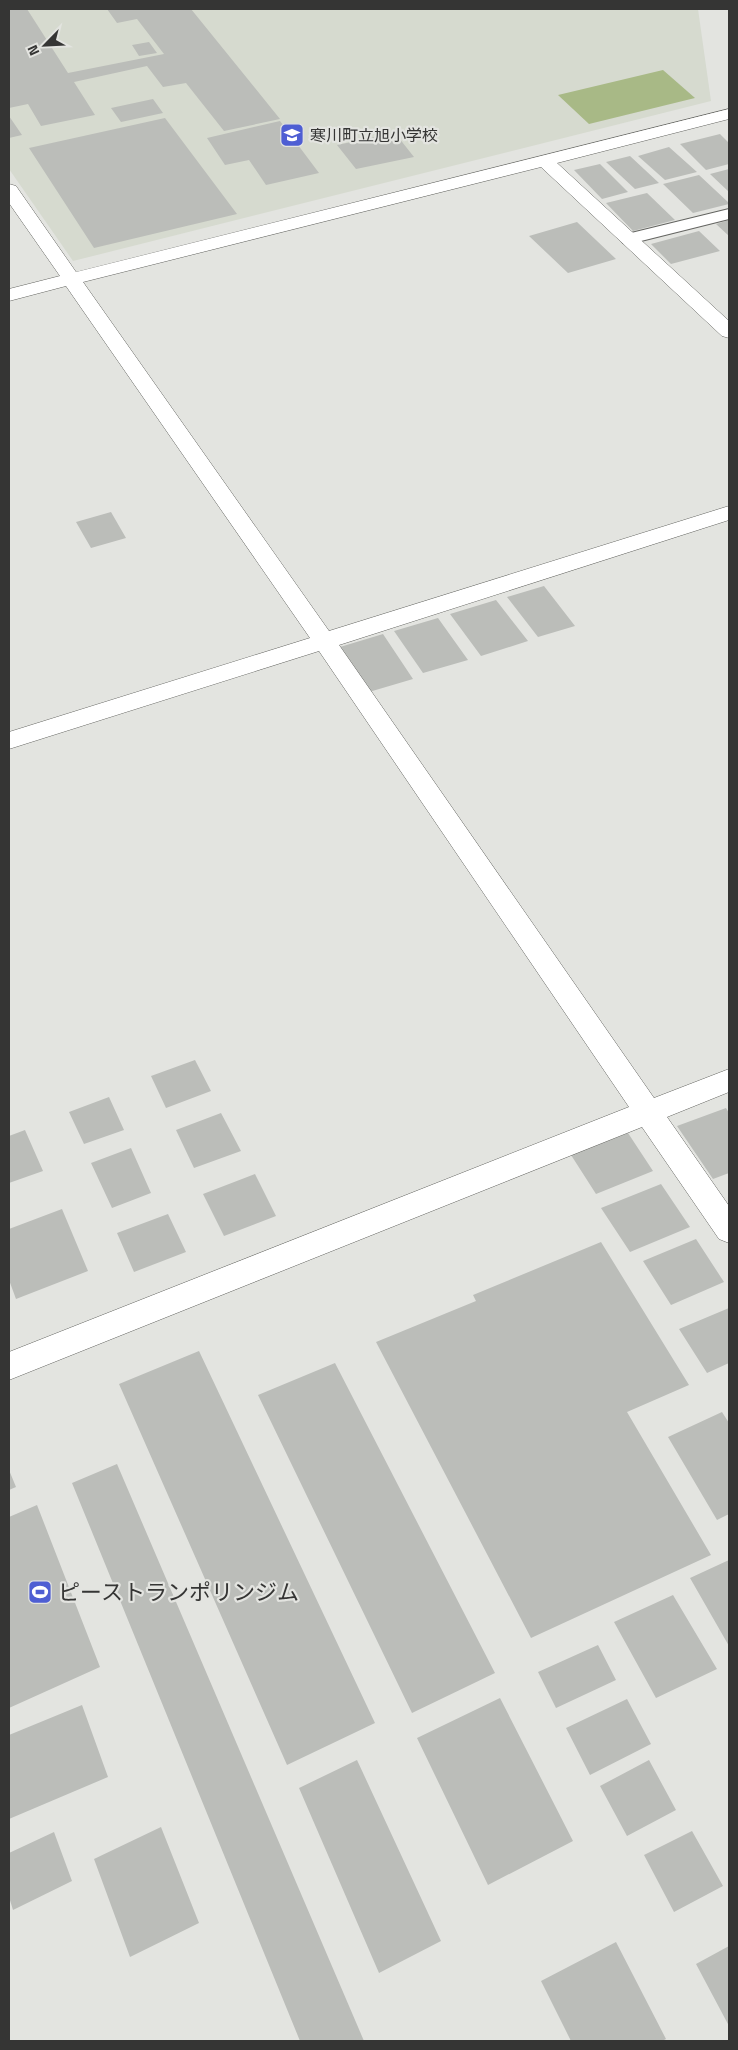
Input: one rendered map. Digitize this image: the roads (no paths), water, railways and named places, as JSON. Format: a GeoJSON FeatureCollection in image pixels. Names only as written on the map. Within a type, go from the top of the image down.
{"type":"FeatureCollection","features":[{"type":"Feature","properties":{"kind":"street"},"geometry":{"type":"LineString","coordinates":[[9,295],[729,114]]}},
{"type":"Feature","properties":{"kind":"street"},"geometry":{"type":"LineString","coordinates":[[544,160],[729,332]]}},
{"type":"Feature","properties":{"kind":"street"},"geometry":{"type":"LineString","coordinates":[[9,190],[70,280],[324,641],[729,1230]]}},
{"type":"Feature","properties":{"kind":"street"},"geometry":{"type":"LineString","coordinates":[[9,741],[729,513]]}},
{"type":"Feature","properties":{"kind":"street"},"geometry":{"type":"LineString","coordinates":[[9,1366],[729,1080]]}},
{"type":"Feature","properties":{"kind":"lane"},"geometry":{"type":"LineString","coordinates":[[629,240],[729,214]]}},
{"type":"Feature","properties":{"kind":"place","name":"寒川町立旭小学校"},"geometry":{"type":"Point","coordinates":[292,135]}},
{"type":"Feature","properties":{"kind":"place","name":"ピーストランポリンジム"},"geometry":{"type":"Point","coordinates":[40,1592]}}]}
